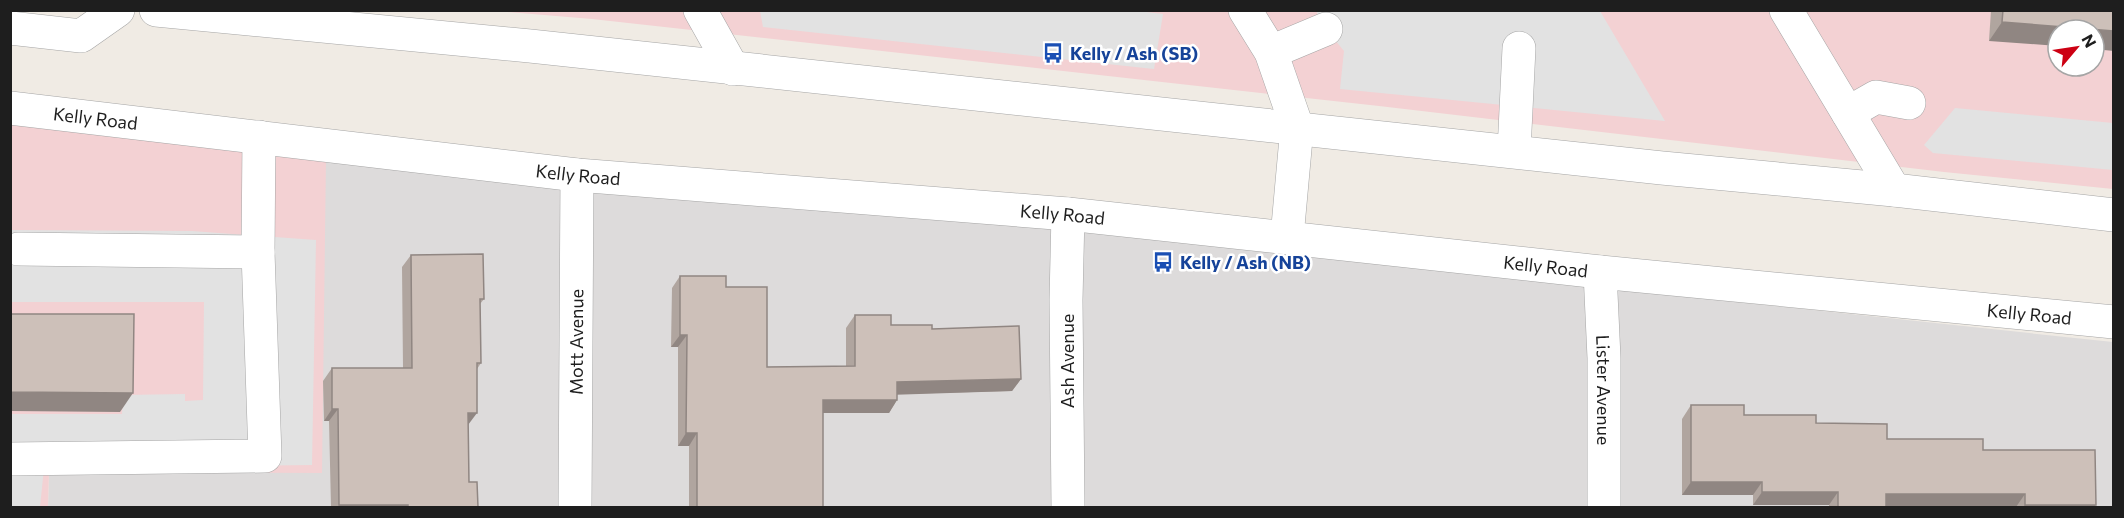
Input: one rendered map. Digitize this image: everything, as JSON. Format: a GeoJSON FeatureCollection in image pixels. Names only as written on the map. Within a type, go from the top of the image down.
{"type":"FeatureCollection","features":[{"type":"Feature","properties":{"kind":"street"},"geometry":{"type":"LineString","coordinates":[[10,28],[81,36],[118,10]]}},
{"type":"Feature","properties":{"kind":"street"},"geometry":{"type":"LineString","coordinates":[[700,10],[733,69]]}},
{"type":"Feature","properties":{"kind":"street"},"geometry":{"type":"LineString","coordinates":[[1245,10],[1271,52],[1297,127],[1287,237]]}},
{"type":"Feature","properties":{"kind":"street"},"geometry":{"type":"LineString","coordinates":[[1786,10],[1894,190]]}},
{"type":"Feature","properties":{"kind":"street"},"geometry":{"type":"LineString","coordinates":[[159,11],[530,46],[2114,215]]}},
{"type":"Feature","properties":{"kind":"street"},"geometry":{"type":"LineString","coordinates":[[1271,52],[1326,29]]}},
{"type":"Feature","properties":{"kind":"street"},"geometry":{"type":"LineString","coordinates":[[1515,151],[1519,48]]}},
{"type":"Feature","properties":{"kind":"street"},"geometry":{"type":"LineString","coordinates":[[1848,113],[1876,97],[1909,103]]}},
{"type":"Feature","properties":{"kind":"street","name":"Kelly Road"},"geometry":{"type":"LineString","coordinates":[[10,108],[576,175],[1068,214],[1600,272],[2114,322]]}},
{"type":"Feature","properties":{"kind":"street"},"geometry":{"type":"LineString","coordinates":[[10,459],[265,456],[258,252],[259,137]]}},
{"type":"Feature","properties":{"kind":"street","name":"Mott Avenue"},"geometry":{"type":"LineString","coordinates":[[575,507],[576,175]]}},
{"type":"Feature","properties":{"kind":"street","name":"Ash Avenue"},"geometry":{"type":"LineString","coordinates":[[1068,214],[1066,300],[1068,507]]}},
{"type":"Feature","properties":{"kind":"street"},"geometry":{"type":"LineString","coordinates":[[18,249],[258,252]]}},
{"type":"Feature","properties":{"kind":"street","name":"Lister Avenue"},"geometry":{"type":"LineString","coordinates":[[1600,272],[1604,358],[1604,507]]}},
{"type":"Feature","properties":{"kind":"shaded area"},"geometry":{"type":"Polygon","coordinates":[[[1130,10],[1163,14],[1154,69],[763,27],[760,11],[1130,10]]]}},
{"type":"Feature","properties":{"kind":"shaded area"},"geometry":{"type":"Polygon","coordinates":[[[496,11],[2113,11],[2113,189],[1944,172],[1379,106],[592,19],[496,11]]]}},
{"type":"Feature","properties":{"kind":"shaded area"},"geometry":{"type":"Polygon","coordinates":[[[1316,11],[1600,11],[1665,121],[1340,89],[1344,51],[1326,29],[1316,11]]]}},
{"type":"Feature","properties":{"kind":"shaded area"},"geometry":{"type":"Polygon","coordinates":[[[1955,108],[2113,123],[2113,170],[1933,153],[1924,145],[1955,108]]]}},
{"type":"Feature","properties":{"kind":"shaded area"},"geometry":{"type":"Polygon","coordinates":[[[11,124],[326,158],[322,473],[49,472],[48,507],[11,508],[11,124]]]}},
{"type":"Feature","properties":{"kind":"shaded area"},"geometry":{"type":"Polygon","coordinates":[[[326,158],[750,197],[2113,342],[2113,507],[48,508],[49,472],[326,158]]]}},
{"type":"Feature","properties":{"kind":"shaded area"},"geometry":{"type":"Polygon","coordinates":[[[11,230],[192,231],[316,240],[312,465],[44,468],[40,507],[11,507],[11,414],[122,414],[123,395],[185,394],[185,401],[203,400],[204,302],[11,302],[11,230]]]}},
{"type":"Feature","properties":{"kind":"building"},"geometry":{"type":"Polygon","coordinates":[[[2003,10],[2114,10],[2114,31],[2106,30],[2106,18],[2046,18],[2046,26],[2002,22],[2003,10]]]}},
{"type":"Feature","properties":{"kind":"building"},"geometry":{"type":"Polygon","coordinates":[[[483,254],[484,299],[480,299],[481,363],[477,363],[477,413],[468,413],[469,482],[477,482],[478,507],[339,505],[338,409],[332,409],[332,368],[412,368],[411,255],[483,254]]]}},
{"type":"Feature","properties":{"kind":"building"},"geometry":{"type":"Polygon","coordinates":[[[680,276],[726,276],[726,287],[767,287],[767,367],[855,366],[855,315],[891,315],[891,325],[932,325],[932,329],[1019,326],[1021,379],[897,382],[897,400],[823,400],[823,507],[697,507],[697,433],[686,433],[687,335],[680,335],[680,276]]]}},
{"type":"Feature","properties":{"kind":"building"},"geometry":{"type":"Polygon","coordinates":[[[10,314],[134,314],[133,393],[10,392],[10,314]]]}},
{"type":"Feature","properties":{"kind":"building"},"geometry":{"type":"Polygon","coordinates":[[[1691,405],[1744,405],[1744,415],[1816,415],[1816,423],[1887,424],[1887,439],[1983,439],[1983,450],[2095,450],[2096,505],[2025,505],[2025,494],[1886,494],[1886,507],[1838,507],[1838,492],[1762,492],[1762,482],[1691,482],[1691,405]]]}},
{"type":"Feature","properties":{"kind":"place","name":"Kelly / Ash (SB)"},"geometry":{"type":"Point","coordinates":[1053,53]}},
{"type":"Feature","properties":{"kind":"place","name":"Kelly / Ash (NB)"},"geometry":{"type":"Point","coordinates":[1163,262]}}]}
